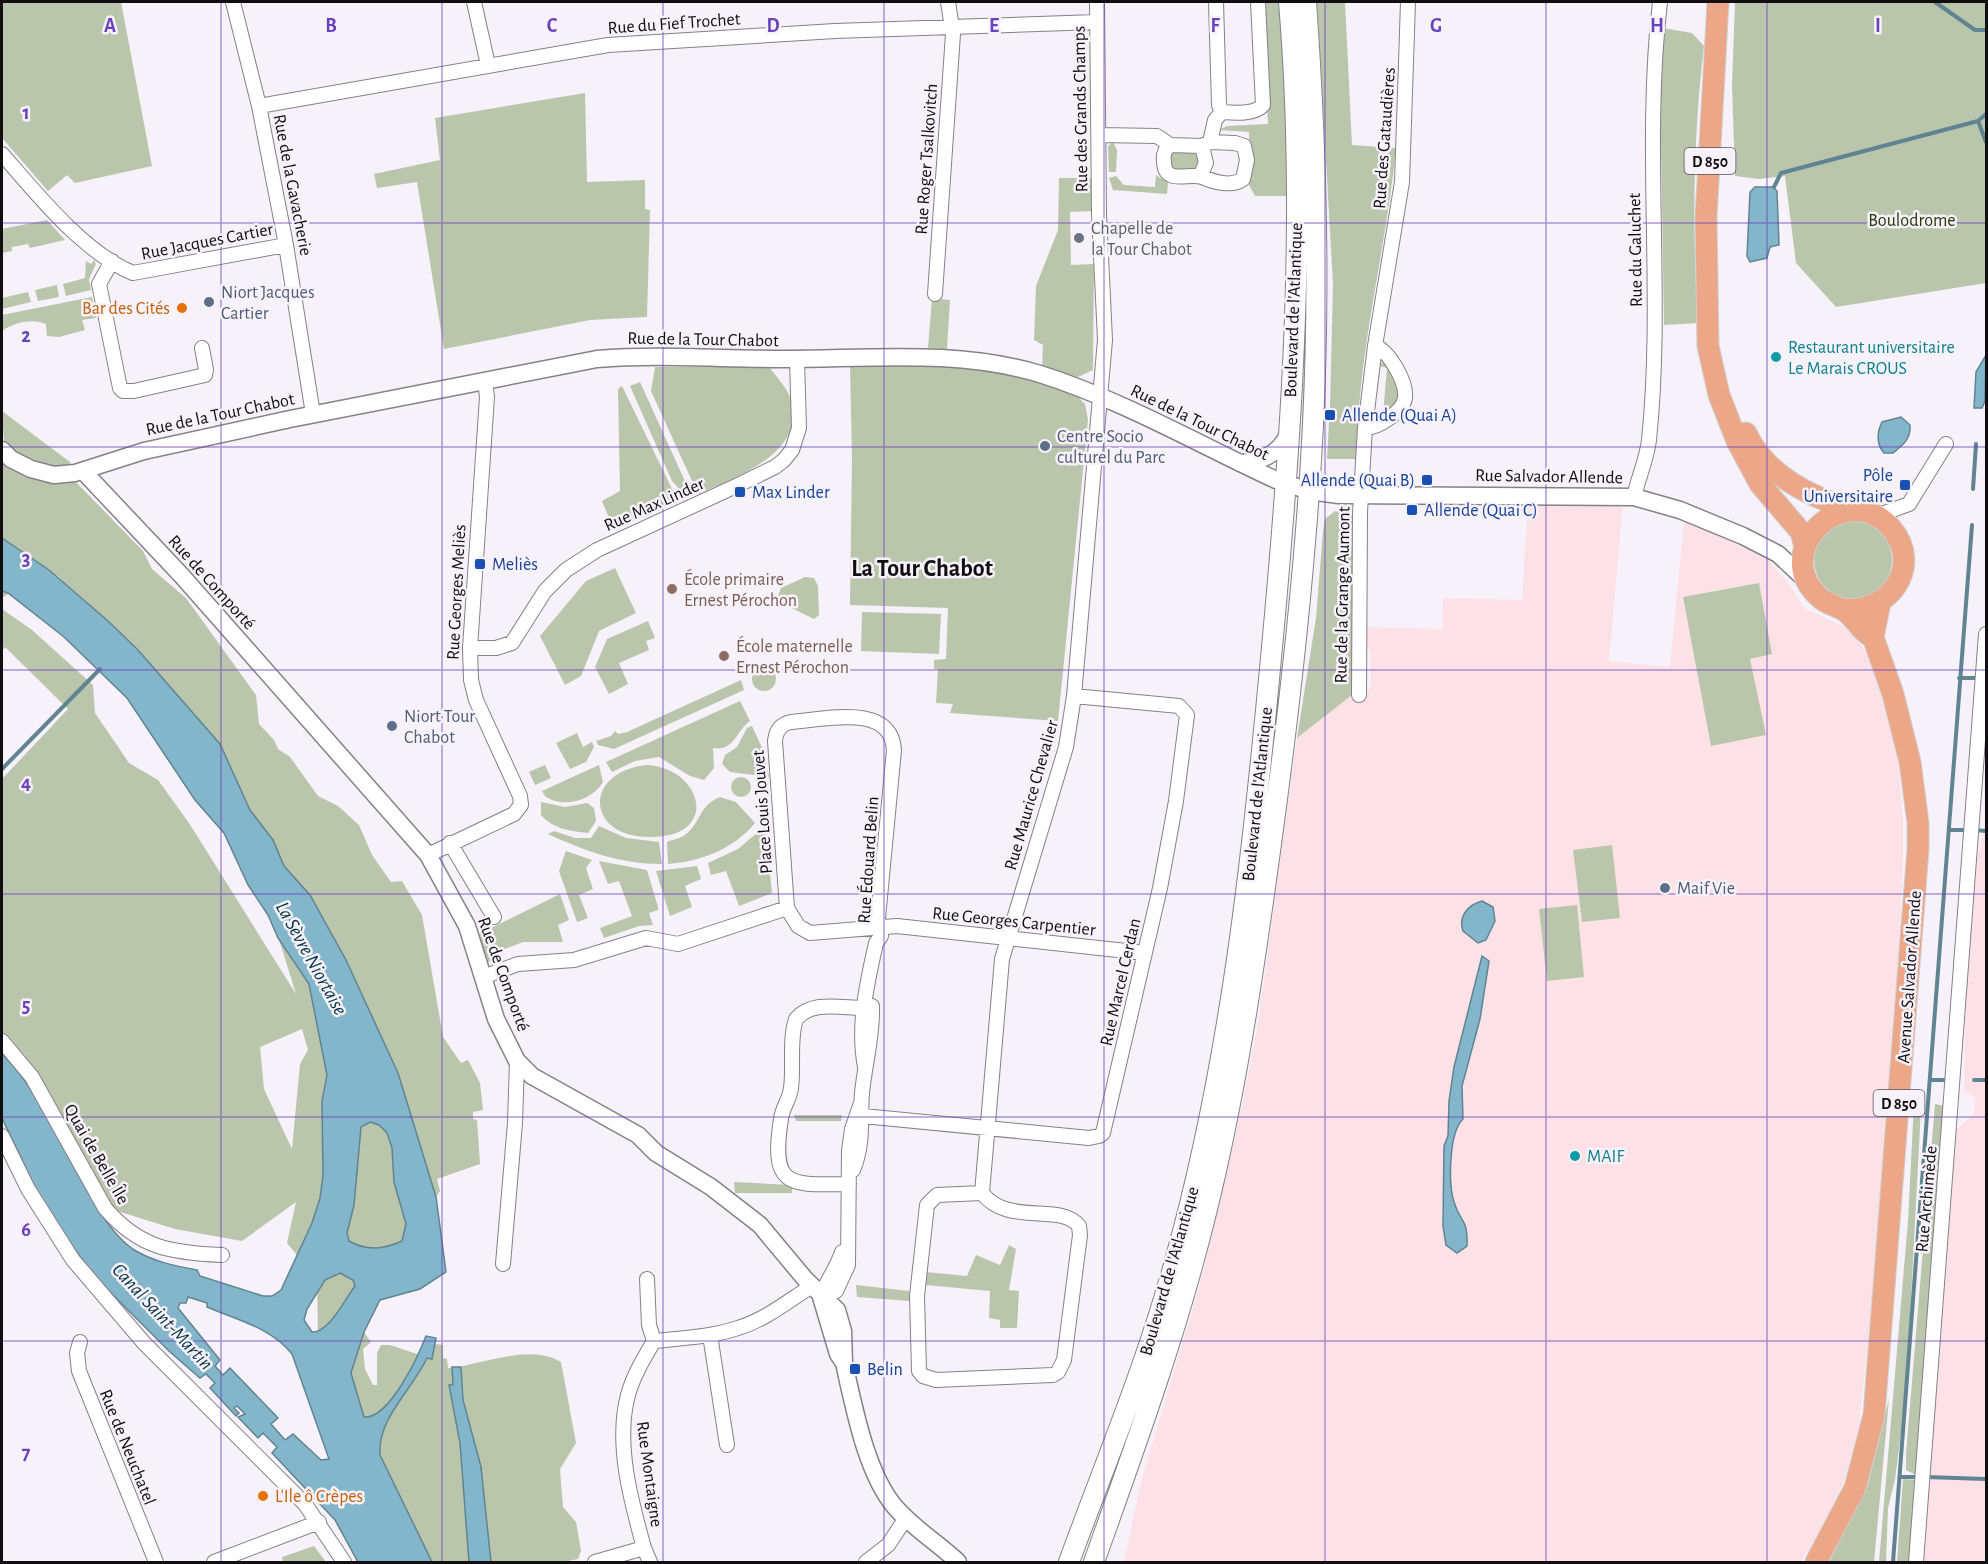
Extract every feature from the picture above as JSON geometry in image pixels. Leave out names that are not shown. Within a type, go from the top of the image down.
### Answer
[{"type":"main road","name":"Boulevard de l'Atlantique","points":[[1069,1563],[1150,1342],[1174,1264],[1214,1093],[1251,861],[1264,743],[1289,433],[1297,182],[1289,2]]},
{"type":"main road","name":"Boulevard de l'Atlantique","points":[[1094,1563],[1172,1336],[1206,1216],[1232,1095],[1253,972],[1286,739],[1309,491],[1315,356],[1316,258],[1312,92],[1306,2]]},
{"type":"main road","name":"D 850","points":[[1718,2],[1706,217],[1708,320],[1712,367],[1737,441],[1760,484],[1801,532],[1804,551]]},
{"type":"main road","name":"D 850","points":[[1708,320],[1728,393],[1756,449],[1790,483],[1854,511]]},
{"type":"main road","points":[[1842,609],[1862,610],[1880,603],[1898,582],[1903,554],[1891,528],[1876,516],[1854,511],[1835,514],[1820,524],[1804,551],[1804,569],[1809,583],[1819,598],[1842,609],[1864,632],[1873,637],[1880,603]]},
{"type":"main road","name":"Avenue Salvador Allende","points":[[1816,1563],[1855,1488],[1874,1414],[1918,849],[1917,812],[1910,762],[1893,694],[1873,637]]},
{"type":"street","name":"Rue de la Gavacherie","points":[[233,2],[259,106],[286,245],[313,414]]},
{"type":"street","points":[[474,2],[488,65]]},
{"type":"street","name":"Rue Roger Tsalkovitch","points":[[935,294],[952,27],[948,2]]},
{"type":"street","name":"Rue des Grands Champs","points":[[1097,2],[1099,214],[1104,340],[1099,396]]},
{"type":"street","points":[[1216,2],[1219,105],[1222,112]]},
{"type":"street","points":[[1200,176],[1206,163],[1206,144],[1215,120],[1222,112],[1254,111],[1263,105],[1258,2]]},
{"type":"street","name":"Rue des Gataudières","points":[[1362,496],[1365,428],[1375,346],[1402,182],[1408,2]]},
{"type":"street","name":"Rue du Galuchet","points":[[1634,497],[1649,443],[1655,360],[1652,97],[1660,2]]},
{"type":"street","name":"Rue du Fief Trochet","points":[[259,106],[608,45],[952,27],[1097,22]]},
{"type":"street","points":[[1100,135],[1156,136],[1170,145],[1235,142],[1244,146],[1247,153],[1246,175],[1237,182],[1212,182],[1200,176],[1169,175],[1164,165],[1164,157],[1170,145]]},
{"type":"street","name":"Rue Jacques Cartier","points":[[2,154],[58,217],[112,261],[127,270],[139,273],[286,245]]},
{"type":"street","points":[[112,261],[99,284],[120,388],[123,391],[134,391],[205,375],[202,348]]},
{"type":"street","points":[[1365,428],[1379,425],[1402,405],[1405,397],[1405,388],[1390,360],[1380,348],[1375,346]]},
{"type":"street","name":"Rue de la Tour Chabot","points":[[2,450],[21,465],[44,473],[64,475],[144,451],[313,414],[556,366],[629,356],[797,359],[933,356],[968,360],[1039,374],[1099,396],[1286,484],[1309,491]]},
{"type":"street","name":"Rue Max Linder","points":[[470,648],[495,648],[512,643],[545,591],[567,570],[597,550],[775,467],[792,450],[799,428],[797,359]]},
{"type":"street","name":"Rue Georges Meliès","points":[[450,843],[514,814],[521,805],[520,796],[476,700],[471,680],[470,648],[488,397],[485,381]]},
{"type":"street","name":"Rue Maurice Chevalier","points":[[982,1193],[1002,959],[1065,747],[1074,696],[1099,396]]},
{"type":"street","points":[[1240,463],[1266,458],[1278,449],[1289,433]]},
{"type":"street","points":[[1876,516],[1909,504],[1946,444]]},
{"type":"street","name":"Rue de Comporté","points":[[83,471],[182,576],[428,855],[467,926],[496,1019],[517,1060],[532,1076],[638,1135],[656,1153],[711,1187],[760,1225],[817,1291],[838,1354],[844,1363],[876,1476],[892,1504],[958,1563]]},
{"type":"street","name":"Rue Salvador Allende","points":[[1309,491],[1362,496],[1455,494],[1634,497],[1713,522],[1778,554],[1809,583]]},
{"type":"street","name":"Rue de la Grange Aumont","points":[[1359,695],[1362,496]]},
{"type":"street","name":"Rue Salvador Allende","points":[[1778,554],[1804,551]]},
{"type":"street","name":"Rue Archimède","points":[[1916,1563],[1986,634]]},
{"type":"street","name":"Rue Marcel Cerdan","points":[[862,1109],[987,1128],[1089,1138],[1099,1136],[1104,1129],[1145,953],[1174,812],[1187,715],[1179,706],[1074,696]]},
{"type":"street","name":"Place Louis Jouvet","points":[[787,908],[775,741],[779,728],[791,722],[871,719],[883,724],[892,735]]},
{"type":"street","name":"Rue Édouard Belin","points":[[865,1067],[861,1041],[864,1008],[874,952],[881,936],[878,918],[894,750],[892,735]]},
{"type":"street","points":[[428,855],[450,843],[494,918]]},
{"type":"street","points":[[483,977],[518,964],[574,960],[646,938],[678,944],[787,908],[798,926],[810,933],[880,928]]},
{"type":"street","name":"Rue Georges Carpentier","points":[[880,928],[897,926],[1145,953]]},
{"type":"street","name":"Rue Édouard Belin","points":[[817,1291],[836,1291],[848,1265],[846,1237],[850,1181],[859,1152],[865,1067],[872,1030],[869,985]]},
{"type":"street","points":[[850,1181],[798,1184],[786,1179],[780,1166],[781,1119],[791,1089],[796,1019],[806,1010],[816,1007],[864,1008]]},
{"type":"street","name":"Quai de Belle Île","points":[[2,1041],[32,1077],[105,1208],[117,1221],[145,1243],[175,1251],[222,1255]]},
{"type":"street","points":[[503,1264],[515,1123],[517,1060]]},
{"type":"street","points":[[2,1136],[28,1189],[73,1260],[144,1343],[274,1472],[319,1522],[344,1563]]},
{"type":"street","points":[[982,1193],[999,1209],[1069,1217],[1079,1226],[1080,1235],[1064,1360],[1062,1366],[1053,1375],[936,1380],[922,1376],[919,1371],[917,1296],[927,1205],[937,1196],[982,1193]]},
{"type":"street","points":[[647,1279],[649,1325],[654,1341],[710,1335],[754,1322],[817,1291]]},
{"type":"street","points":[[710,1335],[726,1444]]},
{"type":"street","name":"Rue Montaigne","points":[[650,1563],[635,1516],[622,1430],[628,1393],[654,1341]]},
{"type":"street","name":"Rue de Neuchatel","points":[[80,1342],[77,1353],[79,1371],[156,1563]]},
{"type":"street","points":[[866,1563],[888,1545],[906,1518]]},
{"type":"street","points":[[214,1563],[319,1522]]},
{"type":"street","points":[[595,1563],[644,1548]]},
{"type":"shaded area","name":"MAIF","points":[[1528,500],[1623,503],[1609,661],[1670,667],[1684,520],[1766,558],[1789,584],[1805,609],[1843,626],[1859,642],[1873,663],[1896,740],[1903,817],[1903,861],[1899,954],[1871,1309],[1859,1426],[1844,1483],[1822,1529],[1801,1562],[1124,1562],[1141,1482],[1202,1277],[1242,1106],[1258,1023],[1297,738],[1352,695],[1366,695],[1371,685],[1370,649],[1365,648],[1367,627],[1442,629],[1443,598],[1522,600]]},
{"type":"shaded area","points":[[1985,824],[1986,1562],[1901,1562],[1927,1500],[1954,1131],[1974,1114],[1975,1098],[1964,1091],[1966,983],[1977,859]]},
{"type":"green space","points":[[2,2],[121,2],[152,166],[75,183],[67,175],[48,191],[2,138]]},
{"type":"green space","points":[[1261,2],[1280,2],[1286,81],[1288,196],[1255,196],[1248,183],[1249,132],[1219,130],[1227,126],[1268,124]]},
{"type":"green space","points":[[1317,2],[1345,2],[1352,145],[1396,148],[1362,380],[1357,459],[1327,459],[1329,422],[1333,421],[1330,408],[1333,284]]},
{"type":"green space","name":"Boulodrome","points":[[1735,2],[1986,2],[1986,283],[1836,307],[1796,263],[1785,176],[1759,179],[1735,176],[1732,85]]},
{"type":"green space","points":[[1663,28],[1692,33],[1704,46],[1695,184],[1698,323],[1664,325],[1660,84]]},
{"type":"green space","points":[[585,93],[587,182],[645,180],[645,209],[650,210],[647,317],[590,320],[444,349],[417,182],[377,188],[374,174],[440,160],[435,118]]},
{"type":"green space","points":[[1113,142],[1117,150],[1116,172],[1109,172],[1108,146]]},
{"type":"green space","points":[[1173,149],[1194,149],[1203,157],[1197,171],[1172,170],[1167,159]]},
{"type":"green space","points":[[1156,175],[1168,183],[1167,194],[1113,190],[1109,178],[1116,176],[1124,185],[1155,187]]},
{"type":"green space","points":[[1059,178],[1093,178],[1092,211],[1070,212],[1071,265],[1094,264],[1093,370],[1078,377],[1042,368],[1043,345],[1034,340],[1036,286],[1058,230]]},
{"type":"green space","points":[[47,220],[65,240],[30,248],[28,244],[12,247],[12,251],[2,253],[2,229]]},
{"type":"green space","points":[[1309,237],[1304,447],[1301,447],[1306,321],[1304,238]]},
{"type":"green space","points":[[94,260],[96,264],[89,279],[91,290],[66,296],[63,284],[85,278],[86,261],[91,264]]},
{"type":"green space","points":[[57,285],[59,297],[38,301],[35,290]]},
{"type":"green space","points":[[28,292],[31,302],[2,309],[2,298]]},
{"type":"green space","points":[[92,297],[96,318],[82,320],[85,330],[59,337],[47,336],[46,324],[29,321],[2,331],[2,315]]},
{"type":"green space","points":[[932,298],[950,300],[947,349],[928,348]]},
{"type":"green space","points":[[1383,362],[1400,385],[1400,400],[1380,420],[1374,420],[1373,415],[1383,415],[1387,368],[1379,366]]},
{"type":"green space","points":[[928,364],[985,369],[1071,390],[1085,404],[1088,420],[1058,721],[950,713],[953,704],[936,703],[938,669],[934,669],[934,660],[946,659],[948,608],[850,605],[852,459],[850,365]]},
{"type":"green space","points":[[655,367],[769,367],[790,397],[793,416],[789,433],[779,448],[749,471],[698,494],[651,391]]},
{"type":"green space","points":[[640,382],[689,490],[684,494],[672,481],[630,386]]},
{"type":"green space","points":[[622,386],[676,497],[672,504],[614,530],[602,501],[620,491],[618,389]]},
{"type":"green space","points":[[2,411],[70,462],[70,468],[51,467],[34,462],[4,443]]},
{"type":"green space","points":[[2,459],[74,480],[143,551],[152,569],[186,598],[256,695],[259,724],[274,740],[278,749],[290,757],[318,796],[338,806],[359,825],[372,855],[391,882],[402,881],[422,915],[443,1037],[461,1063],[468,1060],[480,1083],[483,1110],[473,1112],[473,1119],[477,1120],[480,1164],[437,1179],[440,1191],[436,1197],[446,1272],[419,1287],[380,1300],[364,1332],[371,1342],[363,1349],[365,1369],[373,1385],[377,1385],[377,1353],[381,1345],[390,1345],[432,1359],[435,1344],[443,1345],[443,1358],[447,1359],[448,1368],[535,1354],[561,1362],[576,1443],[560,1469],[563,1507],[576,1522],[581,1551],[578,1559],[563,1562],[413,1562],[318,1341],[317,1270],[297,1255],[287,1243],[296,1202],[242,1241],[175,1229],[114,1210],[17,1047],[2,1036],[2,779],[68,709],[5,647],[2,651],[2,609],[32,630],[93,685],[95,713],[129,763],[158,780],[189,823],[296,994],[254,859],[78,600],[58,576],[22,585],[2,598]],"holes":[[[302,1029],[308,1050],[300,1064],[292,1149],[264,1089],[260,1047]]]},
{"type":"green space","points":[[1335,511],[1352,515],[1352,695],[1297,738],[1316,618],[1325,519]]},
{"type":"green space","points":[[1853,521],[1868,524],[1885,538],[1892,560],[1889,575],[1875,592],[1853,599],[1838,596],[1821,582],[1814,560],[1817,545],[1831,528]]},
{"type":"green space","points":[[615,568],[636,613],[599,631],[581,676],[565,685],[540,636],[586,581]]},
{"type":"green space","points":[[805,577],[814,578],[818,586],[819,615],[814,619],[783,604],[778,596],[781,588]]},
{"type":"green space","points":[[1759,583],[1772,654],[1750,659],[1766,735],[1711,746],[1683,597]]},
{"type":"green space","points":[[862,612],[941,614],[939,654],[861,651]]},
{"type":"green space","points":[[648,621],[655,638],[646,641],[649,650],[619,663],[628,684],[609,694],[595,667],[607,639]]},
{"type":"green space","points":[[764,667],[773,670],[776,679],[773,688],[764,691],[755,688],[752,679],[755,670]]},
{"type":"green space","points":[[741,680],[744,690],[614,749],[598,745],[596,741],[611,736],[615,731],[618,734],[627,732]]},
{"type":"green space","points":[[740,701],[750,721],[731,744],[726,747],[713,748],[714,768],[704,780],[690,776],[659,757],[635,761],[612,772],[606,762]]},
{"type":"green space","points":[[752,726],[764,752],[769,777],[730,772],[722,764],[725,755],[737,747],[747,728]]},
{"type":"green space","points":[[577,733],[583,747],[592,742],[594,747],[586,762],[570,769],[556,743]]},
{"type":"green space","points":[[545,765],[551,778],[535,785],[529,772]]},
{"type":"green space","points":[[599,765],[603,782],[598,789],[584,798],[560,802],[545,796],[542,791]]},
{"type":"green space","points":[[647,765],[665,769],[679,776],[689,787],[695,799],[696,811],[691,822],[681,831],[664,836],[638,836],[619,831],[606,820],[600,807],[601,793],[610,781],[625,771]]},
{"type":"green space","points":[[741,777],[748,780],[751,787],[748,794],[741,797],[734,794],[731,787],[734,780]]},
{"type":"green space","points":[[720,797],[736,802],[755,823],[736,840],[716,852],[693,860],[668,864],[667,842],[685,835],[703,810]]},
{"type":"green space","points":[[541,802],[565,807],[587,803],[594,808],[596,821],[588,833],[562,828],[541,815]]},
{"type":"green space","points":[[599,826],[626,838],[659,842],[662,864],[617,859],[548,834],[554,831],[575,838],[591,838]]},
{"type":"green space","points":[[765,826],[772,893],[739,906],[726,871],[711,875],[708,863],[738,849]]},
{"type":"green space","points":[[1612,845],[1620,918],[1582,922],[1573,850]]},
{"type":"green space","points":[[566,851],[592,860],[586,868],[593,889],[579,895],[588,918],[577,922],[559,871]]},
{"type":"green space","points":[[599,861],[647,870],[658,907],[658,910],[649,913],[653,925],[639,926],[604,938],[600,928],[632,916],[619,881],[608,884]]},
{"type":"green space","points":[[697,866],[701,879],[685,886],[692,907],[670,916],[656,871]]},
{"type":"green space","points":[[560,894],[569,920],[558,925],[563,942],[523,942],[497,952],[499,958],[485,963],[477,935]]},
{"type":"green space","points":[[1577,905],[1584,977],[1547,981],[1539,909]]},
{"type":"green space","points":[[1914,1102],[1921,1103],[1906,1395],[1895,1479],[1888,1508],[1886,1562],[1879,1562],[1908,1221]]},
{"type":"green space","points":[[1935,1104],[1945,1106],[1917,1474],[1914,1474],[1906,1470],[1906,1454]]},
{"type":"green space","points":[[794,1115],[842,1115],[841,1121],[796,1121]]},
{"type":"green space","points":[[734,1182],[792,1185],[792,1193],[735,1193]]},
{"type":"green space","points":[[1009,1245],[1016,1249],[1009,1290],[1019,1291],[1017,1328],[1000,1328],[1000,1320],[989,1318],[990,1291],[926,1285],[926,1272],[967,1276],[976,1255],[1000,1265]]},
{"type":"green space","points":[[856,1285],[909,1291],[910,1301],[857,1297]]},
{"type":"green space","points":[[1889,1399],[1874,1562],[1829,1562],[1868,1484]]},
{"type":"green space","points":[[1903,1479],[1917,1480],[1911,1562],[1897,1562]]},
{"type":"green space","points":[[314,1546],[326,1562],[283,1562],[282,1557]]},
{"type":"water","points":[[1755,187],[1773,187],[1777,191],[1779,245],[1770,247],[1767,258],[1750,262],[1747,256],[1750,192]]},
{"type":"water","points":[[1986,355],[1985,401],[1982,408],[1974,408],[1976,372]]},
{"type":"water","points":[[1901,417],[1910,425],[1908,438],[1893,453],[1884,453],[1878,438],[1882,422]]},
{"type":"water","points":[[2,538],[49,570],[108,621],[138,650],[220,744],[250,810],[273,840],[284,866],[310,895],[346,960],[398,1073],[436,1197],[446,1272],[420,1289],[380,1300],[364,1332],[351,1373],[364,1417],[374,1415],[384,1408],[402,1384],[426,1336],[436,1338],[432,1359],[427,1358],[384,1429],[380,1455],[432,1562],[358,1562],[335,1520],[272,1453],[277,1447],[263,1433],[258,1438],[238,1417],[245,1414],[237,1406],[234,1408],[239,1413],[236,1416],[210,1388],[215,1383],[206,1374],[200,1378],[169,1351],[92,1274],[42,1202],[2,1118],[2,1054],[38,1100],[86,1190],[110,1227],[123,1241],[150,1258],[197,1270],[200,1276],[263,1296],[272,1296],[281,1290],[312,1223],[320,1198],[323,1175],[322,1101],[327,1075],[309,984],[278,938],[268,915],[248,885],[224,833],[195,800],[127,698],[64,637],[8,593],[2,591]],"holes":[[[370,1122],[379,1125],[387,1133],[392,1148],[394,1182],[406,1224],[402,1241],[376,1248],[349,1241],[347,1233],[354,1205],[361,1127]],[[340,1273],[353,1280],[355,1286],[330,1321],[318,1331],[312,1332],[304,1320],[307,1309],[325,1280]],[[188,1297],[207,1303],[207,1307],[264,1331],[284,1345],[292,1354],[329,1459],[321,1460],[293,1434],[285,1440],[271,1424],[278,1418],[230,1368],[223,1375],[215,1366],[220,1360],[178,1308],[180,1303],[186,1303]]]},
{"type":"water","points":[[1482,901],[1493,907],[1495,921],[1486,940],[1478,943],[1463,931],[1462,921],[1465,912],[1472,905]]},
{"type":"water","points":[[1482,956],[1489,961],[1480,1019],[1462,1086],[1463,1119],[1458,1126],[1452,1146],[1452,1194],[1456,1209],[1465,1225],[1467,1237],[1467,1246],[1457,1253],[1446,1245],[1443,1226],[1444,1146],[1448,1136],[1449,1101],[1454,1067]]},
{"type":"water","points":[[452,1367],[461,1367],[463,1400],[481,1467],[491,1562],[469,1562],[460,1443],[449,1385],[453,1385]]},
{"type":"waterway","points":[[1935,2],[1975,30],[1986,30]]},
{"type":"waterway","points":[[1986,114],[1978,121],[1986,142]]},
{"type":"waterway","points":[[1774,187],[1781,173],[1978,121]]},
{"type":"waterway","points":[[1973,489],[1976,444]]},
{"type":"waterway","points":[[1893,1562],[1972,525]]},
{"type":"waterway","points":[[2,769],[100,669]]},
{"type":"waterway","points":[[1959,678],[1979,678]]},
{"type":"waterway","points":[[1949,830],[1967,830]]},
{"type":"waterway","points":[[1974,830],[1986,831]]},
{"type":"waterway","points":[[1931,1080],[1944,1080]]},
{"type":"waterway","points":[[1974,1080],[1986,1080]]},
{"type":"waterway","points":[[1901,1477],[1918,1477]]},
{"type":"waterway","points":[[1926,1477],[1986,1479]]},
{"type":"place","name":"Chapelle de la Tour Chabot","points":[[1079,238]]},
{"type":"place","name":"Niort Jacques Cartier","points":[[209,302]]},
{"type":"place","name":"Bar des Cités","points":[[182,308]]},
{"type":"place","name":"Restaurant universitaire Le Marais CROUS","points":[[1776,357]]},
{"type":"place","name":"Allende (Quai A)","points":[[1330,415]]},
{"type":"place","name":"Centre Socio culturel du Parc","points":[[1045,446]]},
{"type":"place","name":"Allende (Quai B)","points":[[1427,480]]},
{"type":"place","name":"Pôle Universitaire","points":[[1905,485]]},
{"type":"place","name":"Max Linder","points":[[740,492]]},
{"type":"place","name":"Allende (Quai C)","points":[[1412,510]]},
{"type":"place","name":"Meliès","points":[[480,564]]},
{"type":"place","name":"École primaire Ernest Pérochon","points":[[672,589]]},
{"type":"place","name":"École maternelle Ernest Pérochon","points":[[724,656]]},
{"type":"place","name":"Niort Tour Chabot","points":[[392,726]]},
{"type":"place","name":"Maif Vie","points":[[1665,888]]},
{"type":"place","name":"MAIF","points":[[1575,1156]]},
{"type":"place","name":"Belin","points":[[855,1369]]},
{"type":"place","name":"L'Ile ô Crèpes","points":[[263,1496]]},
{"type":"district","name":"La Tour Chabot","points":[[922,568]]},
{"type":"water label","name":"La Sèvre Niortaise","points":[[312,958]]},
{"type":"water label","name":"Canal Saint-Martin","points":[[163,1316]]}]
